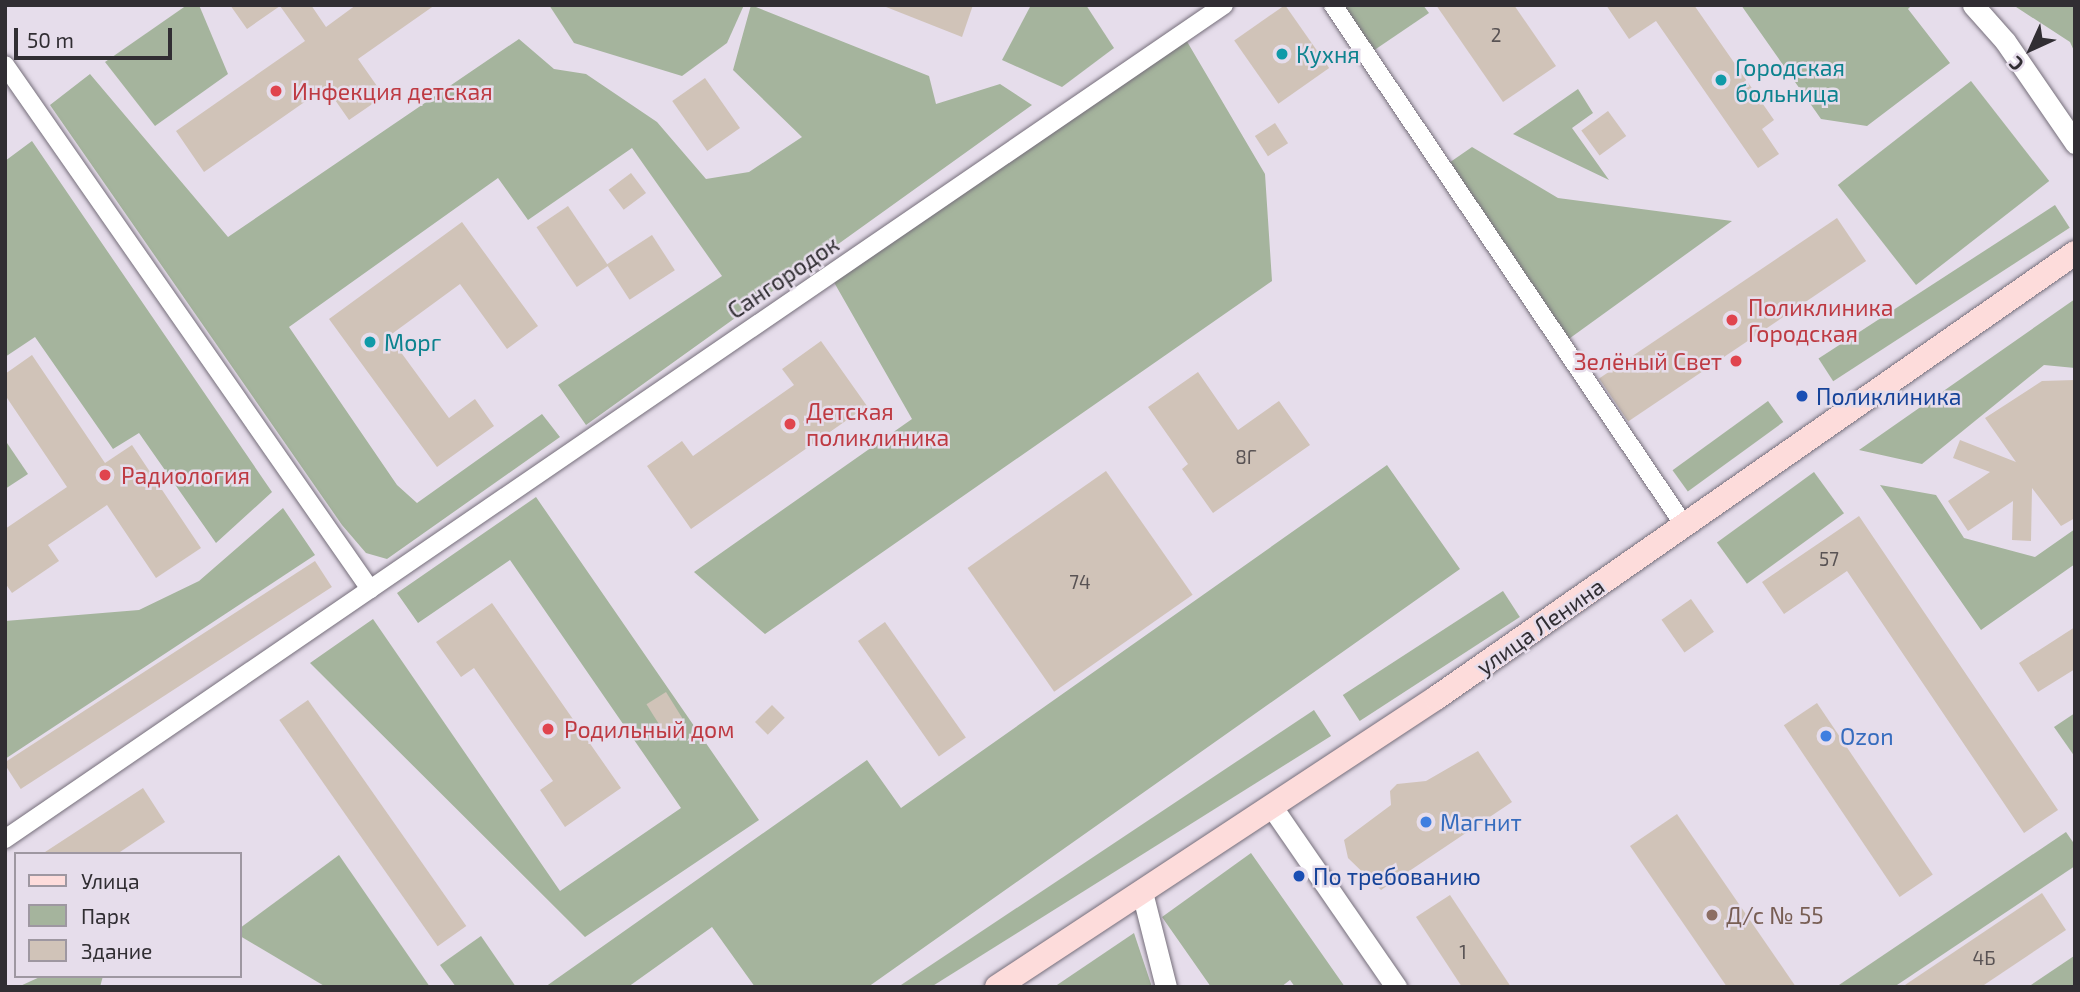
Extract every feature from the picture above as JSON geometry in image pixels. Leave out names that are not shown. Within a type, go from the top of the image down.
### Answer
[{"type":"main road","name":"улица Ленина","points":[[996,987],[1272,807],[1685,525],[2075,253]]},
{"type":"street","name":"Сангородок","points":[[5,839],[1224,5]]},
{"type":"street","points":[[1333,5],[1685,525]]},
{"type":"street","points":[[1973,5],[2005,41],[2075,143]]},
{"type":"street","points":[[5,65],[370,589]]},
{"type":"street","points":[[1272,807],[1396,987]]},
{"type":"street","points":[[1142,892],[1166,987]]},
{"type":"green space","points":[[187,5],[199,5],[228,74],[155,126],[105,62]]},
{"type":"green space","points":[[549,5],[744,5],[727,43],[682,76],[574,43]]},
{"type":"green space","points":[[751,5],[929,76],[936,104],[1000,84],[1032,105],[586,425],[558,385],[722,276],[632,148],[528,220],[498,178],[289,327],[397,485],[417,503],[542,414],[560,437],[387,559],[366,553],[342,525],[50,105],[90,74],[228,237],[519,39],[554,69],[586,74],[657,122],[706,179],[749,172],[802,137],[733,70]]},
{"type":"green space","points":[[1031,5],[1086,5],[1114,48],[1062,87],[1002,60]]},
{"type":"green space","points":[[1338,5],[1423,5],[1429,13],[1370,53]]},
{"type":"green space","points":[[1741,5],[1912,5],[1908,9],[1950,63],[1867,126],[1821,119]]},
{"type":"green space","points":[[2013,5],[2075,5],[2075,53],[2070,42]]},
{"type":"green space","points":[[1182,33],[1265,174],[1272,281],[765,634],[694,572],[912,419],[831,277]]},
{"type":"green space","points":[[1971,81],[2049,181],[1916,285],[1838,185]]},
{"type":"green space","points":[[1578,89],[1593,113],[1572,128],[1609,180],[1513,134]]},
{"type":"green space","points":[[32,141],[272,492],[216,543],[139,433],[113,449],[35,337],[5,357],[5,161]]},
{"type":"green space","points":[[1472,147],[1558,198],[1732,221],[1566,341],[1446,165]]},
{"type":"green space","points":[[2055,205],[2070,228],[1833,381],[1818,359]]},
{"type":"green space","points":[[2075,299],[2075,368],[2044,365],[1922,464],[1859,450]]},
{"type":"green space","points":[[1768,401],[1783,422],[1688,491],[1673,470]]},
{"type":"green space","points":[[5,440],[28,474],[5,489]]},
{"type":"green space","points":[[1387,465],[1460,569],[868,987],[755,987],[712,927],[628,987],[545,987],[867,760],[901,808]]},
{"type":"green space","points":[[1814,472],[1844,513],[1747,584],[1717,543]]},
{"type":"green space","points":[[1880,485],[1936,495],[1964,538],[2035,557],[2075,529],[2075,564],[1981,630]]},
{"type":"green space","points":[[536,497],[759,820],[585,937],[310,663],[373,619],[560,891],[681,808],[510,560],[418,623],[397,593]]},
{"type":"green space","points":[[283,508],[315,555],[5,759],[5,621],[139,610],[199,581]]},
{"type":"green space","points":[[1503,591],[1520,617],[1360,721],[1343,695]]},
{"type":"green space","points":[[1314,710],[1331,736],[931,987],[898,987]]},
{"type":"green space","points":[[2075,713],[2075,757],[2054,727]]},
{"type":"green space","points":[[2066,832],[2075,845],[2075,866],[1894,987],[1836,987]]},
{"type":"green space","points":[[1251,853],[1345,987],[1295,987],[1290,980],[1281,987],[1211,987],[1162,917]]},
{"type":"green space","points":[[339,855],[430,987],[326,987],[242,937],[242,927]]},
{"type":"green space","points":[[1134,933],[1152,987],[1054,987]]},
{"type":"green space","points":[[481,936],[516,987],[456,987],[440,965]]},
{"type":"green space","points":[[2074,956],[2075,987],[2028,987]]},
{"type":"green space","points":[[38,978],[102,978],[100,987],[18,987]]},
{"type":"building","name":"Инфекция детская","points":[[230,5],[311,5],[326,27],[356,5],[435,5],[358,59],[384,96],[349,120],[326,87],[204,172],[176,131],[305,41],[280,6],[247,29]]},
{"type":"building","points":[[881,5],[973,5],[962,37]]},
{"type":"building","name":"Кухня","points":[[1285,5],[1329,68],[1278,104],[1234,41]]},
{"type":"building","points":[[1436,5],[1514,5],[1556,66],[1503,102]]},
{"type":"building","name":"Городская больница","points":[[1606,5],[1694,5],[1774,120],[1762,129],[1779,154],[1758,168],[1656,21],[1629,39]]},
{"type":"building","points":[[705,78],[740,128],[707,151],[672,101]]},
{"type":"building","points":[[1608,111],[1626,136],[1600,155],[1581,130]]},
{"type":"building","points":[[1275,123],[1288,143],[1268,156],[1255,136]]},
{"type":"building","points":[[631,173],[646,193],[624,210],[609,190]]},
{"type":"building","points":[[568,206],[608,266],[577,287],[536,227]]},
{"type":"building","name":"Поликлиника Городская","points":[[1837,218],[1866,261],[1628,422],[1599,378]]},
{"type":"building","name":"Морг","points":[[462,222],[538,326],[507,349],[460,284],[389,336],[449,418],[475,399],[494,426],[437,467],[329,319]]},
{"type":"building","points":[[652,235],[675,270],[630,300],[607,264]]},
{"type":"building","name":"Детская поликлиника","points":[[821,341],[867,406],[691,529],[647,466],[682,441],[693,456],[794,385],[782,369]]},
{"type":"building","name":"Радиология","points":[[32,355],[105,463],[132,445],[201,548],[156,578],[107,505],[48,545],[59,561],[12,593],[5,583],[5,529],[67,487],[5,395],[5,374]]},
{"type":"building","points":[[1198,372],[1238,430],[1279,401],[1310,445],[1213,513],[1182,469],[1188,464],[1148,407]]},
{"type":"building","points":[[2075,380],[2075,518],[2061,526],[2032,488],[2031,541],[2012,540],[2013,501],[1968,531],[1948,501],[1990,472],[1953,458],[1960,440],[2016,462],[1985,418],[2042,381]]},
{"type":"building","points":[[1106,471],[1193,595],[1054,692],[968,568]]},
{"type":"building","points":[[1859,516],[2058,810],[2024,833],[1847,571],[1784,614],[1762,582]]},
{"type":"building","points":[[315,561],[332,587],[21,789],[5,762]]},
{"type":"building","points":[[1691,599],[1714,632],[1684,652],[1662,620]]},
{"type":"building","name":"Родильный дом","points":[[492,603],[621,788],[565,827],[540,790],[553,781],[474,668],[461,677],[436,642]]},
{"type":"building","points":[[885,622],[966,738],[939,756],[858,641]]},
{"type":"building","points":[[2075,627],[2075,669],[2038,692],[2019,663]]},
{"type":"building","points":[[666,692],[682,718],[663,730],[646,704]]},
{"type":"building","points":[[308,700],[466,926],[438,946],[279,720]]},
{"type":"building","points":[[1817,703],[1933,875],[1900,897],[1784,725]]},
{"type":"building","points":[[772,705],[785,718],[768,735],[755,722]]},
{"type":"building","name":"Магнит","points":[[1478,751],[1512,802],[1381,890],[1348,858],[1344,840],[1391,805],[1390,791],[1397,784],[1426,781]]},
{"type":"building","points":[[143,788],[165,822],[120,852],[45,852]]},
{"type":"building","name":"Д/с № 55","points":[[1677,814],[1796,987],[1727,987],[1630,846]]},
{"type":"building","points":[[2042,893],[2066,930],[1981,987],[1902,987]]},
{"type":"building","points":[[1450,895],[1511,987],[1462,987],[1416,917]]},
{"type":"place","name":"Кухня","points":[[1282,54]]},
{"type":"place","name":"Городская больница","points":[[1721,80]]},
{"type":"place","name":"Инфекция детская","points":[[276,91]]},
{"type":"place","name":"Поликлиника Городская","points":[[1732,320]]},
{"type":"place","name":"Морг","points":[[370,342]]},
{"type":"place","name":"Зелёный Свет","points":[[1736,361]]},
{"type":"place","name":"Поликлиника","points":[[1802,396]]},
{"type":"place","name":"Детская поликлиника","points":[[790,424]]},
{"type":"place","name":"Радиология","points":[[105,475]]},
{"type":"place","name":"Родильный дом","points":[[548,729]]},
{"type":"place","name":"Ozon","points":[[1826,736]]},
{"type":"place","name":"Магнит","points":[[1426,822]]},
{"type":"place","name":"По требованию","points":[[1299,876]]},
{"type":"place","name":"Д/с № 55","points":[[1712,915]]}]
